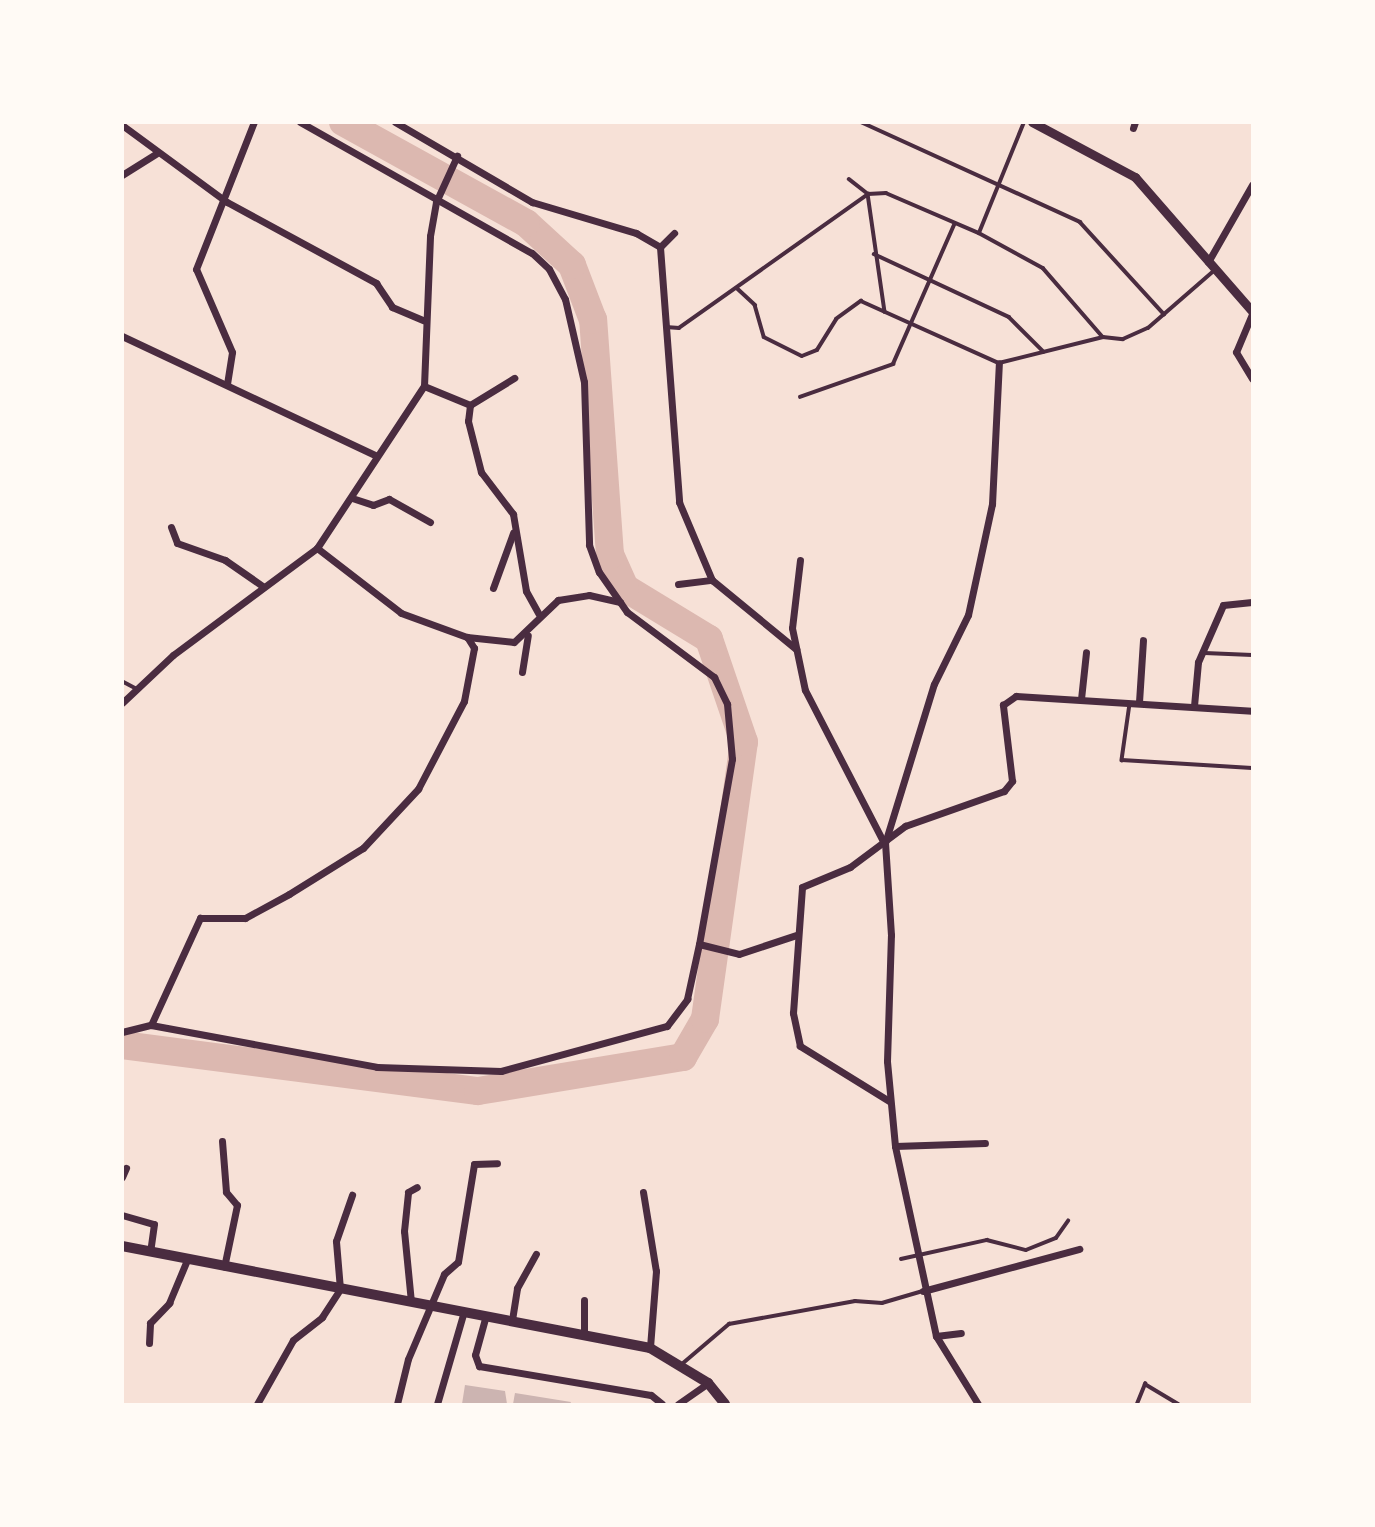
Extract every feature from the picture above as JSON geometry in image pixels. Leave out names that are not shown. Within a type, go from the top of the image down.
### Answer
[{"type":"main road","points":[[122,1246],[224,1268],[584,1333],[650,1348],[682,1364],[708,1384],[725,1405]]},
{"type":"street","points":[[227,384],[232,352],[196,269],[227,202],[254,122]]},
{"type":"street","points":[[122,1031],[151,1025],[377,1067],[500,1071],[667,1026],[687,999],[703,945],[732,759],[727,704],[714,677],[620,602],[589,545],[584,382],[565,299],[532,253],[300,122]]},
{"type":"street","points":[[395,122],[457,156],[531,202],[636,233],[660,247]]},
{"type":"street","points":[[1032,122],[1135,177],[1212,265],[1252,313],[1236,352],[1252,379]]},
{"type":"street","points":[[122,125],[156,154],[227,202],[376,283],[392,307],[424,320]]},
{"type":"street","points":[[122,174],[156,154]]},
{"type":"street","points":[[122,703],[135,688],[317,548],[352,498],[375,454],[424,386],[424,320],[437,201],[457,156]]},
{"type":"street","points":[[1212,265],[1252,185]]},
{"type":"street","points":[[674,233],[660,247],[679,502],[712,580],[796,649]]},
{"type":"street","points":[[122,336],[375,454]]},
{"type":"street","points":[[978,1405],[936,1336],[923,1291],[895,1146],[889,1101],[885,844],[934,684],[968,615],[992,504],[999,363]]},
{"type":"street","points":[[470,405],[514,378]]},
{"type":"street","points":[[424,386],[470,405]]},
{"type":"street","points":[[470,405],[468,421],[481,472],[513,514],[526,591],[539,614]]},
{"type":"street","points":[[352,498],[373,505],[389,499],[430,522]]},
{"type":"street","points":[[494,588],[513,545],[513,514]]},
{"type":"street","points":[[171,527],[177,543],[225,560],[264,587]]},
{"type":"street","points":[[317,548],[401,613],[467,637],[513,642],[528,635]]},
{"type":"street","points":[[800,560],[796,649],[805,690],[885,844]]},
{"type":"street","points":[[678,584],[712,580]]},
{"type":"street","points":[[522,672],[528,635],[539,614],[558,600],[589,595],[620,602]]},
{"type":"street","points":[[1194,706],[1198,662],[1205,653],[1228,601],[1252,602]]},
{"type":"street","points":[[151,1025],[200,918],[245,918],[289,894],[363,848],[418,789],[464,701],[474,648],[467,637]]},
{"type":"street","points":[[1134,701],[1143,640]]},
{"type":"street","points":[[1081,699],[1086,652]]},
{"type":"street","points":[[889,1101],[800,1046],[793,1013],[796,935],[802,887],[885,844],[905,826],[1004,790],[1012,781],[1003,705],[1016,696],[1252,710]]},
{"type":"street","points":[[703,945],[739,954],[796,935]]},
{"type":"street","points":[[222,1141],[226,1192],[237,1205],[224,1268]]},
{"type":"street","points":[[895,1146],[985,1143]]},
{"type":"street","points":[[397,1405],[408,1359],[434,1306],[444,1274],[458,1262],[474,1164],[497,1163]]},
{"type":"street","points":[[122,1177],[127,1168]]},
{"type":"street","points":[[411,1302],[404,1231],[408,1192],[417,1187]]},
{"type":"street","points":[[643,1192],[656,1271],[650,1348]]},
{"type":"street","points":[[257,1405],[293,1340],[322,1317],[340,1289],[336,1241],[352,1195]]},
{"type":"street","points":[[122,1215],[154,1224],[150,1252]]},
{"type":"street","points":[[923,1291],[1079,1250]]},
{"type":"street","points":[[512,1320],[517,1288],[536,1254]]},
{"type":"street","points":[[149,1343],[150,1323],[169,1303],[187,1260]]},
{"type":"street","points":[[584,1300],[584,1333]]},
{"type":"street","points":[[437,1405],[464,1311]]},
{"type":"street","points":[[486,1315],[475,1355],[479,1366],[651,1395],[662,1405]]},
{"type":"street","points":[[936,1336],[961,1333]]},
{"type":"street","points":[[678,1405],[708,1384]]},
{"type":"lane","points":[[862,122],[1080,222],[1165,315]]},
{"type":"lane","points":[[979,233],[1024,122]]},
{"type":"lane","points":[[849,179],[868,194],[874,254],[885,314]]},
{"type":"lane","points":[[664,327],[679,328],[868,194],[886,193],[954,225],[979,233],[1043,268],[1103,337]]},
{"type":"lane","points":[[800,397],[883,373],[894,364],[906,323],[954,225]]},
{"type":"lane","points":[[874,254],[1009,317],[1044,352]]},
{"type":"lane","points":[[737,288],[755,306],[764,337],[802,356],[825,342],[850,304],[861,301],[999,363],[1103,337],[1123,339],[1165,315],[1212,265]]},
{"type":"lane","points":[[1205,653],[1252,655]]},
{"type":"lane","points":[[122,681],[135,688]]},
{"type":"lane","points":[[1134,701],[1122,760],[1252,768]]},
{"type":"lane","points":[[901,1259],[987,1240],[1027,1250],[1056,1238],[1068,1221]]},
{"type":"lane","points":[[682,1364],[729,1324],[855,1301],[882,1303],[923,1291]]},
{"type":"lane","points":[[1138,1405],[1144,1384],[1178,1405]]},
{"type":"building","points":[[465,1385],[505,1391],[507,1404],[462,1404]]},
{"type":"building","points":[[515,1393],[571,1402],[513,1404]]},
{"type":"waterway","points":[[122,1045],[478,1091],[683,1057],[705,1019],[744,742],[709,639],[625,588],[610,555],[593,320],[572,265],[526,223],[343,122]]}]
